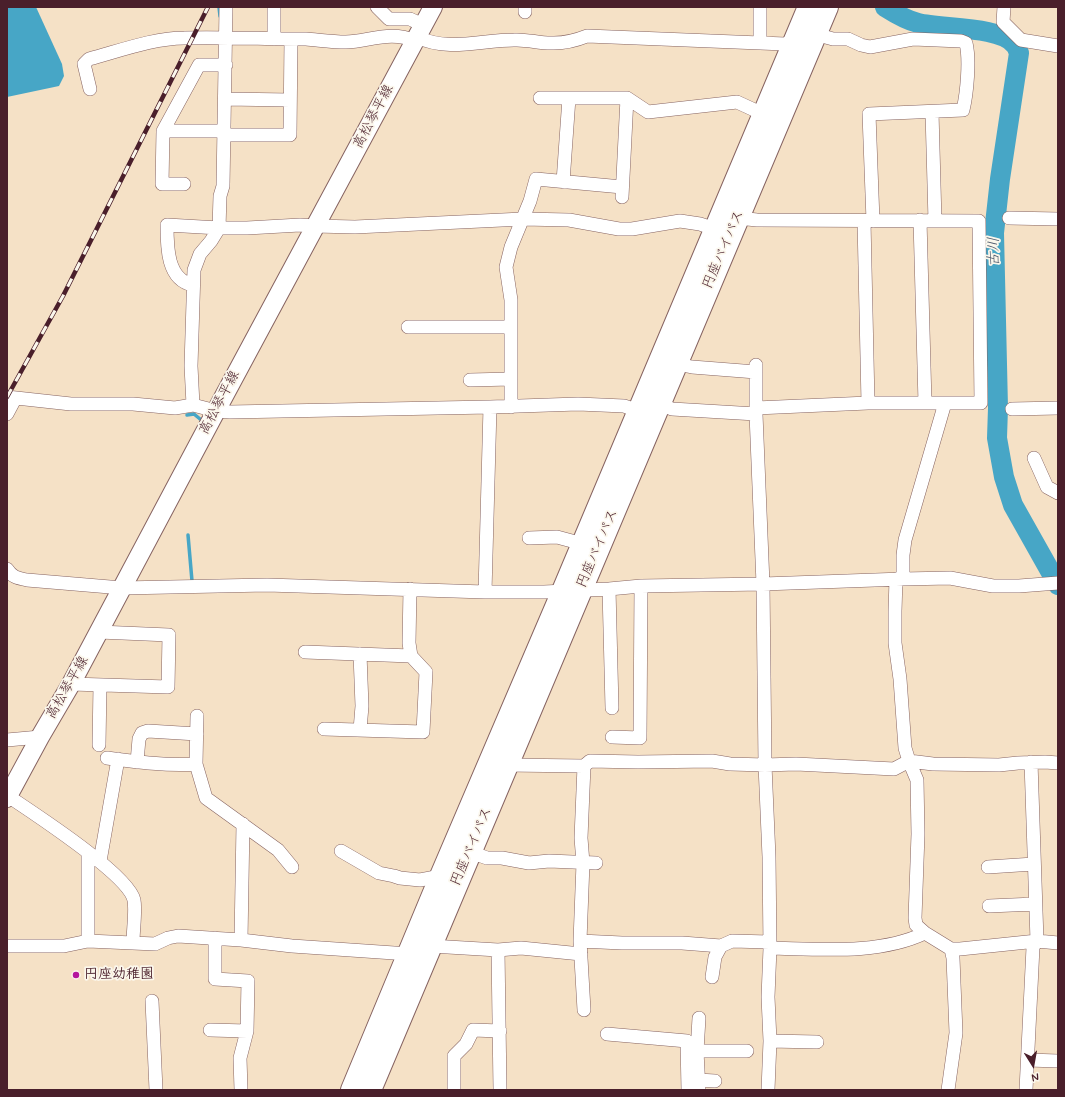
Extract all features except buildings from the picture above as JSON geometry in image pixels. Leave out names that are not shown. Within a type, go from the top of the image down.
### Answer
[{"type":"highway","name":"円座バイパス","points":[[352,1090],[441,876],[660,404],[677,364],[738,218],[807,39],[808,7]]},
{"type":"highway","name":"円座バイパス","points":[[370,1090],[506,765],[572,591],[582,544],[763,114],[827,7]]},
{"type":"highway","points":[[715,228],[738,218]]},
{"type":"highway","points":[[639,411],[660,404]]},
{"type":"main road","name":"高松琴平線","points":[[8,797],[99,632],[433,7]]},
{"type":"street","points":[[193,405],[191,366],[194,270],[200,254],[211,241],[219,228],[220,196],[223,186],[226,7]]},
{"type":"street","points":[[274,7],[274,39]]},
{"type":"street","points":[[377,7],[389,19],[410,19],[418,34],[429,42],[443,45],[515,40],[554,43],[577,40],[587,36],[785,44],[807,39],[848,39],[870,47],[924,38],[961,41],[966,43],[967,82],[963,110],[869,114],[868,404]]},
{"type":"street","points":[[760,7],[760,42]]},
{"type":"street","points":[[1004,7],[1003,22],[1021,40],[1058,46]]},
{"type":"street","points":[[90,89],[84,64],[89,59],[149,42],[184,38],[291,39],[347,42],[367,38],[418,34]]},
{"type":"street","points":[[163,131],[290,135],[291,39]]},
{"type":"street","points":[[184,184],[162,184],[163,131],[199,65],[226,65]]},
{"type":"street","points":[[540,98],[627,98],[648,112],[737,102],[763,114]]},
{"type":"street","points":[[563,182],[569,98]]},
{"type":"street","points":[[511,407],[511,300],[506,268],[511,247],[530,201],[536,179],[622,192],[627,98]]},
{"type":"street","points":[[225,99],[290,100]]},
{"type":"street","points":[[932,112],[935,221]]},
{"type":"street","points":[[660,404],[672,409],[756,411],[868,404],[980,403],[979,221],[757,220],[738,218]]},
{"type":"street","points":[[1009,218],[1058,219]]},
{"type":"street","points":[[194,285],[186,283],[175,274],[171,266],[167,239],[167,225],[219,228],[300,225],[355,227],[523,219],[569,220],[619,229],[632,229],[680,221],[715,228]]},
{"type":"street","points":[[920,220],[925,403]]},
{"type":"street","points":[[408,327],[511,327]]},
{"type":"street","points":[[677,364],[692,367],[756,369],[756,411],[763,584],[765,765],[769,849],[770,945],[768,997],[770,1041],[768,1090]]},
{"type":"street","points":[[470,380],[511,379]]},
{"type":"street","points":[[7,414],[11,398],[71,404],[132,404],[175,408],[193,405],[216,411],[261,412],[373,408],[511,407],[578,404],[624,406],[639,411]]},
{"type":"street","points":[[945,403],[905,540],[895,611],[895,643],[900,679],[905,748],[917,780],[918,834],[916,925],[925,933],[951,949],[1036,941],[1058,943]]},
{"type":"street","points":[[485,592],[490,407]]},
{"type":"street","points":[[1012,409],[1058,408]]},
{"type":"street","points":[[1034,458],[1047,487],[1058,493]]},
{"type":"street","points":[[529,538],[558,537],[582,544]]},
{"type":"street","points":[[7,569],[14,577],[27,580],[122,588],[268,585],[485,592],[572,591],[640,586],[950,578],[993,586],[1053,584]]},
{"type":"street","points":[[612,737],[640,738],[640,586]]},
{"type":"street","points":[[324,729],[423,732],[426,672],[411,656],[409,643],[410,589]]},
{"type":"street","points":[[609,589],[612,708]]},
{"type":"street","points":[[71,684],[168,686],[169,635],[99,632]]},
{"type":"street","points":[[305,652],[411,656]]},
{"type":"street","points":[[360,654],[362,706],[360,730]]},
{"type":"street","points":[[99,744],[100,685]]},
{"type":"street","points":[[197,716],[196,764],[206,798],[278,850],[292,866]]},
{"type":"street","points":[[137,762],[139,739],[142,733],[148,731],[196,734]]},
{"type":"street","points":[[7,740],[40,737]]},
{"type":"street","points":[[100,861],[113,758],[176,766],[196,764]]},
{"type":"street","points":[[506,765],[584,766],[590,761],[712,761],[730,764],[796,764],[894,769],[909,761],[933,764],[999,765],[1030,762],[1058,763]]},
{"type":"street","points":[[1026,1090],[1033,947],[1036,941],[1030,762]]},
{"type":"street","points":[[584,766],[581,838],[583,863],[580,947],[584,1010]]},
{"type":"street","points":[[8,797],[100,861],[130,890],[134,900],[132,942]]},
{"type":"street","points":[[241,940],[243,824]]},
{"type":"street","points":[[341,851],[379,874],[420,880],[441,876]]},
{"type":"street","points":[[470,852],[487,858],[502,858],[529,863],[549,861],[596,863]]},
{"type":"street","points":[[88,853],[88,941]]},
{"type":"street","points":[[988,867],[1034,864]]},
{"type":"street","points":[[989,906],[1035,904]]},
{"type":"street","points":[[431,946],[498,950],[580,947],[622,943],[682,943],[721,946],[732,941],[770,945],[861,949],[902,942],[925,933]]},
{"type":"street","points":[[7,946],[64,946],[88,941],[155,944],[168,938],[178,936],[409,954]]},
{"type":"street","points":[[215,938],[215,979],[248,981],[247,1031],[240,1058],[241,1090]]},
{"type":"street","points":[[712,977],[715,957],[721,946]]},
{"type":"street","points":[[948,1090],[956,1033],[951,949]]},
{"type":"street","points":[[498,950],[500,1090]]},
{"type":"street","points":[[152,1001],[156,1090]]},
{"type":"street","points":[[699,1018],[697,1051],[698,1085],[715,1081]]},
{"type":"street","points":[[210,1030],[247,1031]]},
{"type":"street","points":[[454,1090],[454,1056],[466,1044],[473,1030],[500,1031]]},
{"type":"street","points":[[607,1034],[688,1041],[688,1090]]},
{"type":"street","points":[[770,1041],[817,1042]]},
{"type":"street","points":[[697,1051],[747,1051]]},
{"type":"street","points":[[1028,1060],[1058,1061]]},
{"type":"water","points":[[7,7],[36,7],[62,64],[64,76],[59,86],[7,97]]},
{"type":"waterway","points":[[219,7],[220,16]]},
{"type":"waterway","name":"古川","points":[[885,7],[909,20],[918,23],[970,29],[997,34],[1008,39],[1015,45],[1019,53],[1000,179],[994,233],[998,408],[997,438],[1004,477],[1013,505],[1058,585]]},
{"type":"waterway","points":[[187,415],[194,414],[200,419]]},
{"type":"waterway","points":[[188,535],[192,581]]},
{"type":"railway","points":[[7,397],[63,296],[208,7]]},
{"type":"place","name":"円座幼稚園","points":[[76,975]]}]
